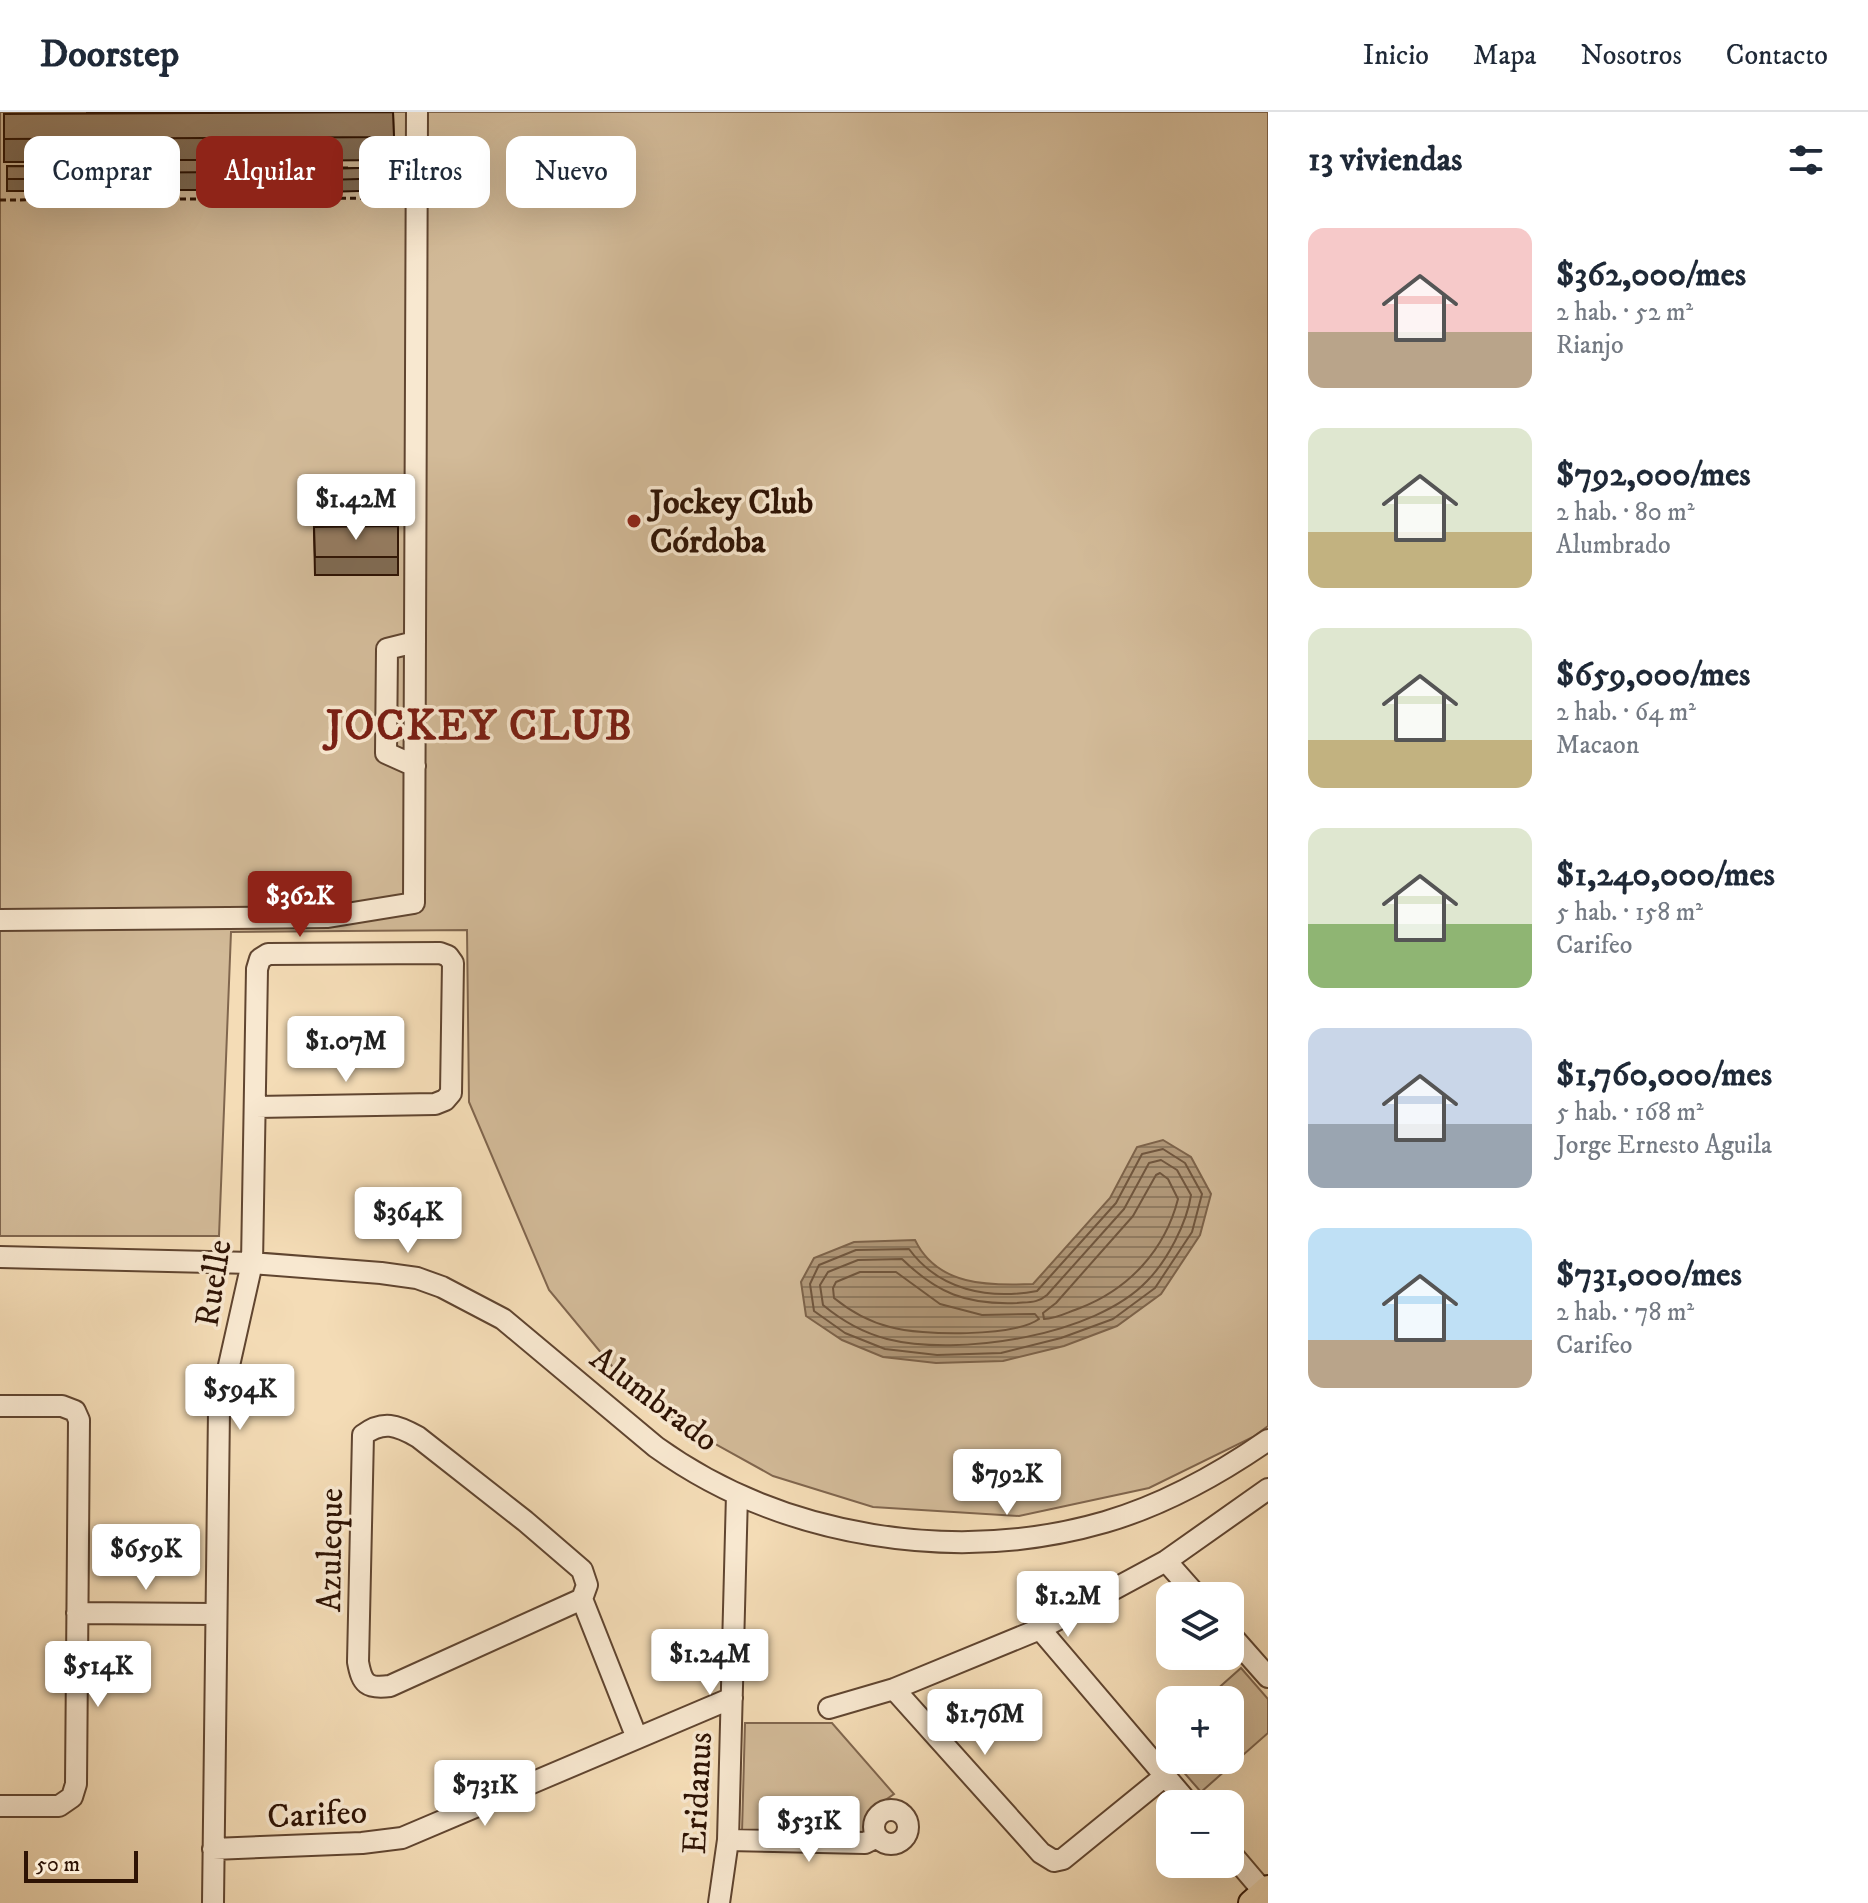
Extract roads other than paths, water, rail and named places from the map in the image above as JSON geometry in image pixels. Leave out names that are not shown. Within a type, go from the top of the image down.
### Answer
[{"type":"street","points":[[0,920],[328,917],[414,903],[417,112]]},
{"type":"street","points":[[415,642],[387,649],[386,753],[415,766]]},
{"type":"street","name":"Ruelle","points":[[213,1903],[219,1410],[252,1263],[257,969],[260,959],[268,954],[440,953],[448,956],[453,963],[454,1028],[451,1093],[445,1100],[435,1104],[256,1107]]},
{"type":"street","name":"Alumbrado","points":[[0,1257],[252,1263],[417,1278],[442,1287],[503,1319],[675,1461],[737,1494],[797,1516],[852,1531],[907,1541],[986,1542],[1105,1522],[1156,1504],[1236,1462],[1268,1440]]},
{"type":"street","points":[[0,1406],[62,1406],[75,1411],[79,1420],[76,1784],[72,1797],[59,1806],[0,1806]]},
{"type":"street","name":"Azuleque","points":[[582,1599],[390,1686],[376,1688],[368,1684],[361,1678],[358,1662],[363,1435],[373,1427],[387,1424],[402,1428],[435,1449],[582,1570],[587,1585],[582,1599],[637,1738]]},
{"type":"street","points":[[829,1708],[894,1689],[1040,1629],[1166,1561],[1268,1489]]},
{"type":"street","name":"Eridanus","points":[[719,1903],[728,1840],[737,1494]]},
{"type":"street","points":[[1166,1561],[1185,1582]]},
{"type":"street","points":[[77,1613],[215,1614]]},
{"type":"street","points":[[1040,1629],[1177,1790]]},
{"type":"street","points":[[1244,1650],[1268,1677]]},
{"type":"street","points":[[894,1689],[1041,1853],[1054,1861],[1063,1859],[1165,1776]]},
{"type":"street","name":"Carifeo","points":[[213,1849],[362,1843],[402,1838],[732,1698]]},
{"type":"street","points":[[728,1840],[865,1843],[877,1837]]},
{"type":"street","points":[[1244,1871],[1261,1894]]},
{"type":"water","points":[[1163,1140],[1191,1157],[1211,1194],[1200,1235],[1161,1294],[1117,1326],[1064,1346],[1003,1361],[936,1363],[883,1357],[842,1340],[806,1316],[801,1282],[814,1258],[854,1242],[915,1240],[937,1267],[950,1275],[982,1283],[1033,1284],[1110,1198],[1137,1147]]},
{"type":"place","name":"Jockey Club Córdoba","points":[[634,521]]},
{"type":"district","name":"JOCKEY CLUB","points":[[480,724]]}]
